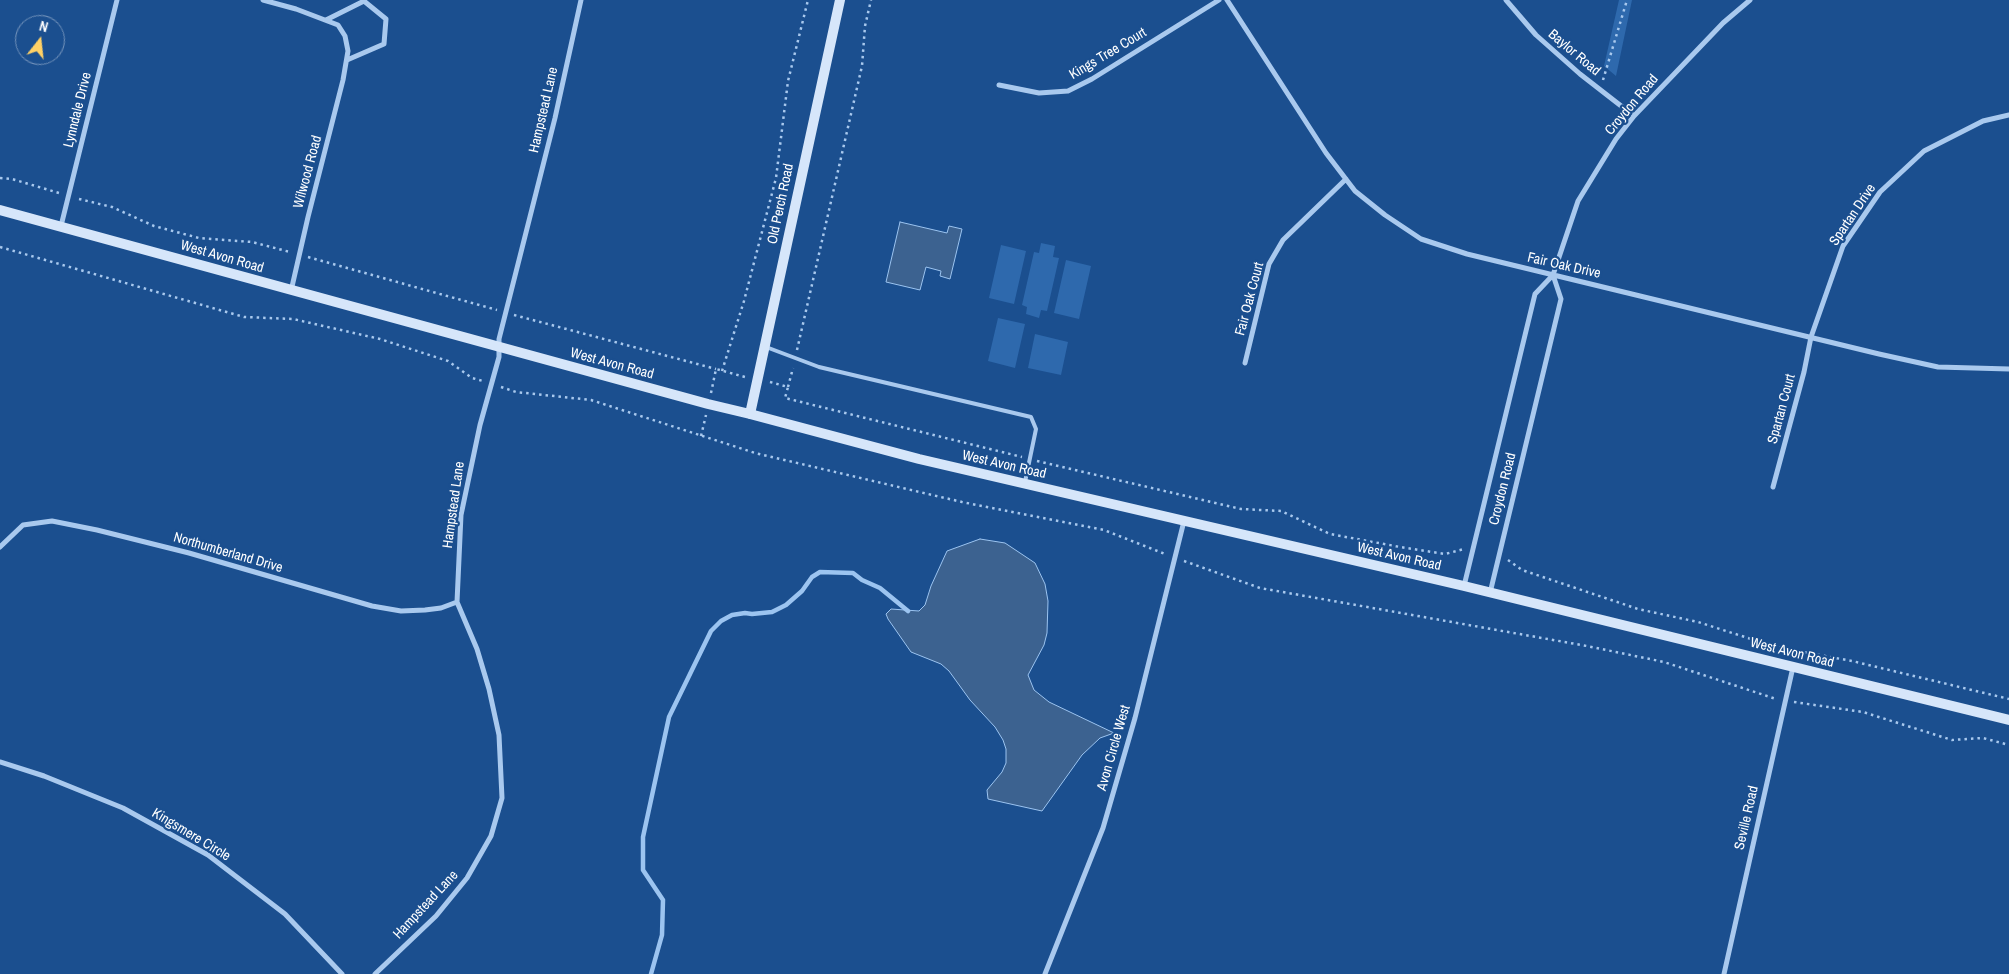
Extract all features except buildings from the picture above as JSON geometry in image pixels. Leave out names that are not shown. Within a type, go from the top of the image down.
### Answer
[{"type":"street","name":"Lynndale Drive","points":[[61,226],[117,0]]},
{"type":"street","name":"Wilwood Road","points":[[263,0],[338,25],[345,36],[348,51],[343,80],[308,217],[292,290]]},
{"type":"street","name":"Hampstead Lane","points":[[375,974],[436,916],[467,878],[490,836],[502,798],[499,735],[489,689],[476,649],[457,602],[461,515],[480,425],[500,348],[499,339],[555,118],[581,0]]},
{"type":"street","name":"Old Perch Road","points":[[750,414],[840,0]]},
{"type":"street","name":"Kings Tree Court","points":[[999,85],[1039,93],[1068,91],[1092,79],[1218,0]]},
{"type":"street","name":"Fair Oak Drive","points":[[1227,0],[1326,152],[1356,192],[1385,215],[1421,239],[1467,254],[1938,367],[2009,369]]},
{"type":"street","name":"Baylor Road","points":[[1506,0],[1536,35],[1634,116]]},
{"type":"street","name":"Croydon Road","points":[[1464,586],[1535,294],[1553,275],[1578,201],[1616,139],[1634,116],[1722,23],[1750,0]]},
{"type":"street","points":[[326,20],[364,1],[386,19],[384,44],[347,60]]},
{"type":"street","name":"Spartan Drive","points":[[1811,337],[1843,246],[1880,192],[1924,151],[1983,120],[2009,115]]},
{"type":"street","name":"Fair Oak Court","points":[[1246,363],[1269,264],[1283,240],[1346,179]]},
{"type":"street","name":"West Avon Road","points":[[0,210],[500,348],[878,449],[1464,586],[2009,720]]},
{"type":"street","name":"Croydon Road","points":[[1490,593],[1561,299],[1553,275]]},
{"type":"street","name":"Spartan Court","points":[[1773,487],[1804,372],[1811,337]]},
{"type":"street","name":"Northumberland Drive","points":[[0,547],[23,525],[52,521],[189,553],[372,606],[401,611],[425,610],[441,608],[457,602]]},
{"type":"street","name":"Avon Circle West","points":[[1045,974],[1103,828],[1135,718],[1184,521]]},
{"type":"street","name":"Seville Road","points":[[1724,974],[1793,667]]},
{"type":"street","name":"Kingsmere Circle","points":[[0,762],[44,776],[123,808],[208,855],[285,914],[342,974]]},
{"type":"lane","points":[[764,346],[819,367],[1031,417],[1036,429],[1025,484]]},
{"type":"path","points":[[722,371],[744,301],[776,178],[788,81],[808,0]]},
{"type":"path","points":[[871,0],[865,26],[862,66],[785,398],[1241,509],[1281,511],[1330,534],[1445,554],[1462,548]]},
{"type":"path","points":[[1600,89],[1627,0]]},
{"type":"path","points":[[0,178],[12,179],[51,191]]},
{"type":"path","points":[[85,201],[112,207],[154,226],[199,238],[252,242],[282,250]]},
{"type":"path","points":[[0,247],[244,317],[293,319],[380,339],[448,362],[472,378],[516,392],[591,400],[755,453],[962,502],[1104,530],[1260,588],[1664,662],[1772,698],[1863,712],[1952,740],[1983,738],[2009,745]]},
{"type":"path","points":[[312,258],[486,308]]},
{"type":"path","points":[[518,316],[738,376]]},
{"type":"path","points":[[712,388],[716,369]]},
{"type":"path","points":[[772,383],[788,386]]},
{"type":"path","points":[[701,436],[705,420]]},
{"type":"path","points":[[1511,560],[1522,570],[1638,609],[1698,622],[1776,647],[1852,661],[2009,699]]},
{"type":"shaded area","points":[[1619,0],[1632,0],[1616,76],[1604,66]]},
{"type":"shaded area","points":[[900,222],[947,233],[949,226],[962,229],[950,279],[940,276],[941,271],[926,267],[920,290],[886,282]]},
{"type":"shaded area","points":[[1041,243],[1055,246],[1053,257],[1059,258],[1047,311],[1041,310],[1039,318],[1026,314],[1027,307],[1022,305],[1034,252],[1039,253]]},
{"type":"shaded area","points":[[1001,245],[1026,251],[1014,304],[989,298]]},
{"type":"shaded area","points":[[1066,260],[1091,266],[1079,319],[1054,313]]},
{"type":"shaded area","points":[[998,318],[1025,324],[1015,368],[988,361]]},
{"type":"shaded area","points":[[1035,334],[1068,342],[1061,375],[1028,368]]},
{"type":"shaded area","points":[[980,539],[1005,543],[1035,563],[1045,584],[1048,601],[1047,633],[1044,645],[1028,675],[1034,690],[1049,702],[1114,733],[1100,738],[1082,755],[1042,811],[988,799],[987,790],[1002,772],[1006,763],[1006,749],[1003,740],[995,727],[970,700],[949,671],[941,664],[911,652],[886,614],[891,609],[919,611],[925,605],[931,586],[947,551]]},
{"type":"waterway","points":[[651,974],[662,935],[663,900],[643,870],[643,837],[669,717],[711,631],[721,621],[732,615],[772,612],[786,605],[802,591],[812,577],[820,572],[853,573],[862,580],[880,588],[908,611]]}]
